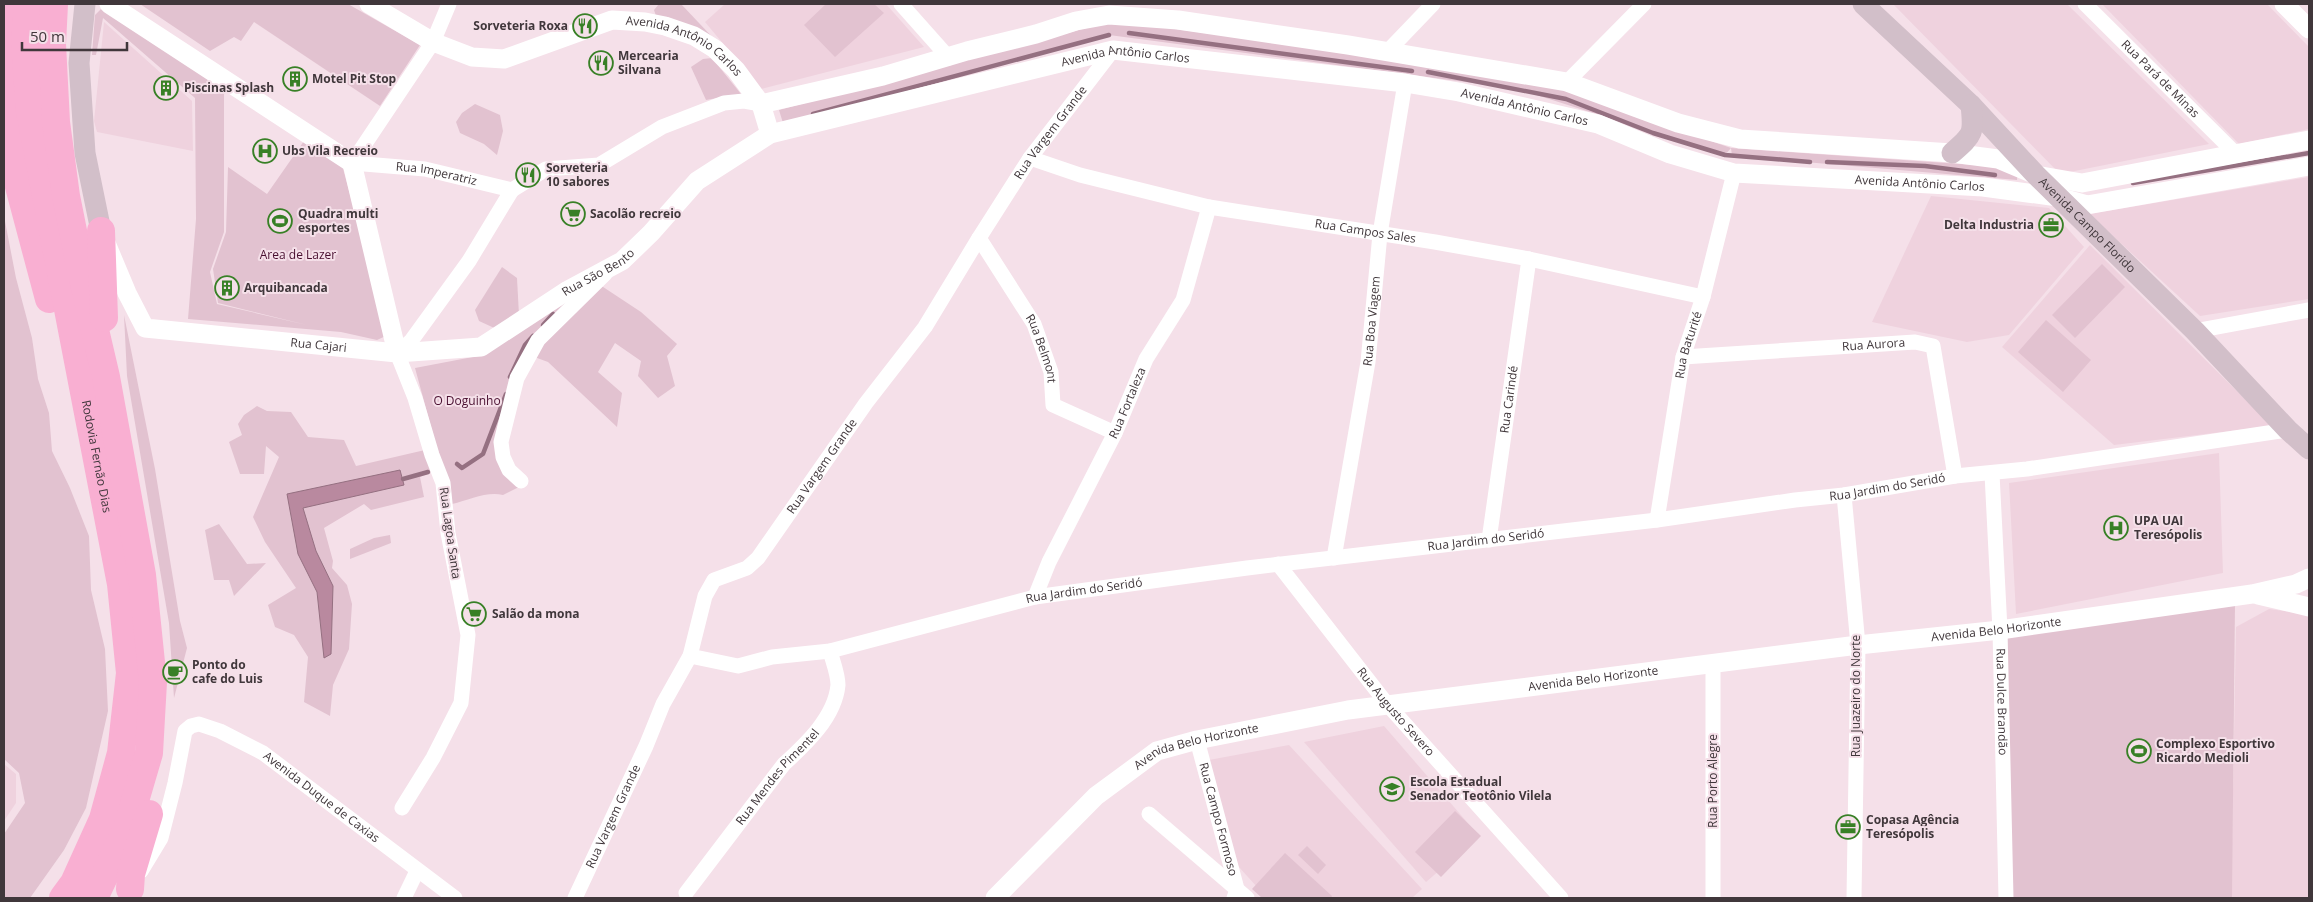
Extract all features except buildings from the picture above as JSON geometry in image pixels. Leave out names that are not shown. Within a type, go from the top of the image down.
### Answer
[{"type":"highway","points":[[4,4],[6,119],[13,164],[78,406],[95,446]]},
{"type":"highway","name":"Rodovia Fernão Dias","points":[[28,4],[25,44],[30,112],[121,584],[130,673],[121,753],[103,819],[74,883],[63,898]]},
{"type":"highway","name":"Rodovia Fernão Dias","points":[[54,4],[52,44],[56,122],[66,196],[106,377],[142,575],[153,682],[150,753],[127,828],[94,898]]},
{"type":"highway","points":[[101,231],[106,377]]},
{"type":"highway","points":[[127,894],[131,874],[162,771],[164,742],[153,682]]},
{"type":"main road","points":[[85,4],[79,63],[84,143],[101,231]]},
{"type":"main road","name":"Avenida Campo Florido","points":[[1863,4],[1972,105],[2036,175],[2195,331],[2288,430],[2309,449]]},
{"type":"main road","points":[[1952,153],[1970,136],[1973,126],[1972,105]]},
{"type":"street","name":"Rua Imperatriz","points":[[109,4],[352,163],[425,169],[512,190]]},
{"type":"street","name":"Avenida Antônio Carlos","points":[[369,4],[433,42],[472,57],[504,59],[612,20],[645,22],[694,36],[715,49],[736,70],[760,104],[770,134],[1113,50],[1405,83],[1459,92],[1598,124],[1670,154],[1734,173],[1983,187],[2058,197],[2087,205],[2309,166]]},
{"type":"street","points":[[352,163],[433,42],[450,4]]},
{"type":"street","points":[[901,4],[948,58]]},
{"type":"street","points":[[1387,52],[1433,4]]},
{"type":"street","points":[[1567,82],[1644,4]]},
{"type":"street","name":"Rua Pará de Minas","points":[[2086,4],[2235,153]]},
{"type":"street","points":[[2284,4],[2309,29]]},
{"type":"street","points":[[397,353],[411,341],[469,261],[512,190],[546,169],[600,164],[662,126],[724,103],[744,102],[760,104],[883,76],[1076,21],[1104,10],[1387,52],[1567,82],[1678,123],[1740,139],[1952,153],[1998,159],[2036,175],[2082,183],[2309,140]]},
{"type":"street","name":"Rua Vargem Grande","points":[[575,898],[604,832],[646,746],[663,704],[690,656],[705,596],[714,580],[747,568],[758,558],[866,403],[925,327],[1030,158],[1113,50]]},
{"type":"street","name":"Rua Boa Viagem","points":[[1334,558],[1368,362],[1380,234],[1405,83]]},
{"type":"street","name":"Rua São Bento","points":[[397,353],[482,347],[568,290],[622,261],[651,233],[697,181],[770,134]]},
{"type":"street","name":"Rua Campos Sales","points":[[1030,158],[1080,176],[1209,207],[1435,242],[1529,259],[1702,297]]},
{"type":"street","name":"Rua Lagoa Santa","points":[[352,163],[397,353],[415,398],[443,484],[448,533],[468,635],[461,703],[433,758],[402,808]]},
{"type":"street","name":"Rua Baturité","points":[[1657,520],[1684,357],[1702,297],[1734,173]]},
{"type":"street","name":"Rua Fortaleza","points":[[1036,597],[1049,562],[1115,433],[1146,359],[1183,300],[1209,207]]},
{"type":"street","name":"Rua Cajari","points":[[101,231],[127,293],[145,328],[397,353]]},
{"type":"street","name":"Rua Belmont","points":[[979,238],[1034,324],[1051,372],[1052,405],[1115,433]]},
{"type":"street","name":"Rua Carindé","points":[[1489,540],[1529,259]]},
{"type":"street","points":[[520,481],[509,470],[503,457],[501,442],[517,378],[538,340],[611,268]]},
{"type":"street","points":[[2195,331],[2309,310]]},
{"type":"street","name":"Rua Aurora","points":[[1684,357],[1915,342],[1933,346],[1955,476]]},
{"type":"street","name":"Rua Jardim do Seridó","points":[[690,656],[738,666],[772,657],[830,651],[1036,597],[1278,564],[1657,520],[1795,500],[1844,495],[1955,476],[1992,474],[2288,430]]},
{"type":"street","name":"Rua Dulce Brandão","points":[[1992,474],[2000,630],[2006,898]]},
{"type":"street","name":"Rua Juazeiro do Norte","points":[[1844,495],[1858,645],[1854,898]]},
{"type":"street","name":"Rua Augusto Severo","points":[[1278,564],[1387,704],[1561,898]]},
{"type":"street","name":"Avenida Belo Horizonte","points":[[995,898],[1096,796],[1157,752],[1197,740],[1387,704],[1858,645],[2000,630],[2252,594],[2296,584],[2309,578]]},
{"type":"street","points":[[2252,594],[2309,607]]},
{"type":"street","name":"Rua Mendes Pimentel","points":[[686,893],[784,764],[799,751],[828,716],[838,684],[830,651]]},
{"type":"street","name":"Rua Porto Alegre","points":[[1713,664],[1713,898]]},
{"type":"street","name":"Avenida Duque de Caxias","points":[[127,894],[161,838],[175,783],[182,738],[185,731],[191,726],[199,724],[220,731],[262,753],[455,898]]},
{"type":"street","name":"Rua Campo Formoso","points":[[1197,740],[1239,895]]},
{"type":"street","points":[[1149,814],[1239,895]]},
{"type":"street","points":[[404,898],[417,871]]},
{"type":"shaded area","points":[[725,4],[886,4],[924,47],[761,89],[705,22]]},
{"type":"shaded area","points":[[1893,4],[2067,4],[2209,144],[2060,174]]},
{"type":"shaded area","points":[[2102,4],[2267,4],[2309,47],[2309,129],[2239,144]]},
{"type":"shaded area","name":"Piscinas Splash","points":[[104,22],[192,101],[193,151],[97,132],[94,121]]},
{"type":"shaded area","points":[[2309,177],[2309,299],[2200,316],[2089,214]]},
{"type":"shaded area","points":[[1931,196],[2049,208],[2084,247],[2009,335],[1967,342],[1872,322]]},
{"type":"shaded area","points":[[2090,245],[2272,426],[2114,445],[2002,347]]},
{"type":"shaded area","name":"UPA UAI Teresópolis","points":[[2219,453],[2223,573],[2016,614],[2009,483]]},
{"type":"shaded area","points":[[400,470],[404,485],[303,508],[316,551],[333,586],[331,654],[324,658],[317,592],[298,554],[287,494]]},
{"type":"shaded area","points":[[2269,609],[2309,614],[2309,898],[2231,898],[2236,627]]},
{"type":"shaded area","name":"Escola Estadual Senador Teotônio Vilela","points":[[1384,726],[1479,836],[1426,882],[1304,742]]},
{"type":"shaded area","points":[[1289,745],[1422,889],[1412,898],[1267,898],[1238,866],[1209,760]]},
{"type":"shaded area","points":[[4,764],[16,774],[16,803],[4,821]]},
{"type":"green space","points":[[140,4],[348,4],[420,45],[380,106],[254,22],[241,41],[234,37],[210,51]]},
{"type":"green space","points":[[659,4],[681,4],[734,60],[657,19],[654,10]]},
{"type":"green space","points":[[826,4],[874,4],[884,13],[835,57],[804,25]]},
{"type":"green space","name":"Area de Lazer","points":[[101,9],[224,89],[224,232],[210,272],[217,304],[307,325],[218,303],[213,269],[226,232],[228,167],[267,194],[304,141],[307,143],[304,149],[310,140],[341,161],[388,335],[377,340],[341,332],[188,319],[196,219],[195,98],[103,18],[96,55],[92,55],[95,15]]},
{"type":"green space","points":[[1113,21],[1518,74],[1731,148],[1725,155],[1518,89],[1109,35],[783,123],[779,110]]},
{"type":"green space","points":[[712,58],[741,94],[706,100],[691,67],[703,59]]},
{"type":"green space","points":[[475,104],[500,115],[503,131],[497,155],[484,144],[460,133],[456,122],[462,113]]},
{"type":"green space","points":[[1731,148],[2018,168],[2017,180],[1732,156]]},
{"type":"green space","points":[[4,216],[16,278],[32,338],[38,379],[49,413],[52,451],[70,488],[89,536],[91,590],[105,649],[108,711],[86,808],[64,850],[30,898],[4,898],[4,834],[25,803],[19,773],[4,759]]},
{"type":"green space","points":[[2102,264],[2125,287],[2075,338],[2052,315]]},
{"type":"green space","points":[[502,267],[517,278],[519,315],[503,332],[479,321],[475,310]]},
{"type":"green space","name":"O Doguinho","points":[[591,279],[641,312],[677,344],[667,356],[675,386],[658,398],[638,376],[641,361],[615,343],[598,372],[622,393],[617,427],[548,362],[529,355],[503,457],[525,484],[503,495],[484,495],[452,504],[415,368],[478,356]]},
{"type":"green space","points":[[124,315],[155,469],[180,621],[187,648],[174,698],[169,623],[127,376]]},
{"type":"green space","points":[[2046,320],[2091,360],[2063,392],[2018,352]]},
{"type":"green space","points":[[257,406],[267,411],[291,412],[308,437],[344,440],[356,466],[425,450],[433,471],[420,477],[424,497],[371,510],[364,504],[324,528],[333,561],[332,568],[347,585],[352,604],[349,649],[333,685],[330,716],[304,702],[308,657],[294,635],[275,627],[268,605],[296,588],[265,542],[253,517],[279,457],[266,446],[264,474],[240,474],[229,442],[242,435],[238,424],[244,415]]},
{"type":"green space","points":[[219,524],[247,564],[266,563],[234,596],[229,580],[214,580],[205,530]]},
{"type":"green space","points":[[390,535],[391,543],[350,559],[350,549],[374,538]]},
{"type":"green space","points":[[2235,603],[2232,898],[2007,898],[2006,632]]},
{"type":"green space","points":[[1455,811],[1481,836],[1441,877],[1415,852]]},
{"type":"green space","points":[[1307,846],[1326,865],[1318,874],[1298,855]]},
{"type":"green space","points":[[1285,853],[1332,896],[1331,898],[1262,898],[1252,889]]},
{"type":"waterway","points":[[1129,33],[1412,71]]},
{"type":"waterway","points":[[813,114],[1109,35]]},
{"type":"waterway","points":[[1428,72],[1566,99],[1653,133],[1725,155],[1810,162]]},
{"type":"waterway","points":[[2133,183],[2309,153]]},
{"type":"waterway","points":[[1827,162],[1925,166],[1995,175]]},
{"type":"waterway","points":[[543,325],[553,314]]},
{"type":"waterway","points":[[510,377],[525,345],[533,336]]},
{"type":"waterway","points":[[457,464],[462,468],[483,454],[506,394]]},
{"type":"waterway","points":[[403,479],[428,472]]},
{"type":"place","name":"Sorveteria Roxa","points":[[585,26]]},
{"type":"place","name":"Mercearia Silvana","points":[[601,63]]},
{"type":"place","name":"Motel Pit Stop","points":[[295,79]]},
{"type":"place","name":"Piscinas Splash","points":[[166,88]]},
{"type":"place","name":"Ubs Vila Recreio","points":[[265,151]]},
{"type":"place","name":"Sorveteria 10 sabores","points":[[528,175]]},
{"type":"place","name":"Sacolão recreio","points":[[573,214]]},
{"type":"place","name":"Quadra multi esportes","points":[[280,221]]},
{"type":"place","name":"Delta Industria","points":[[2051,225]]},
{"type":"place","name":"Arquibancada","points":[[227,288]]},
{"type":"place","name":"UPA UAI Teresópolis","points":[[2116,528]]},
{"type":"place","name":"Salão da mona","points":[[474,614]]},
{"type":"place","name":"Ponto do cafe do Luis","points":[[175,672]]},
{"type":"place","name":"Complexo Esportivo Ricardo Medioli","points":[[2139,751]]},
{"type":"place","name":"Escola Estadual Senador Teotônio Vilela","points":[[1392,789]]},
{"type":"place","name":"Copasa Agência Teresópolis","points":[[1848,827]]}]
